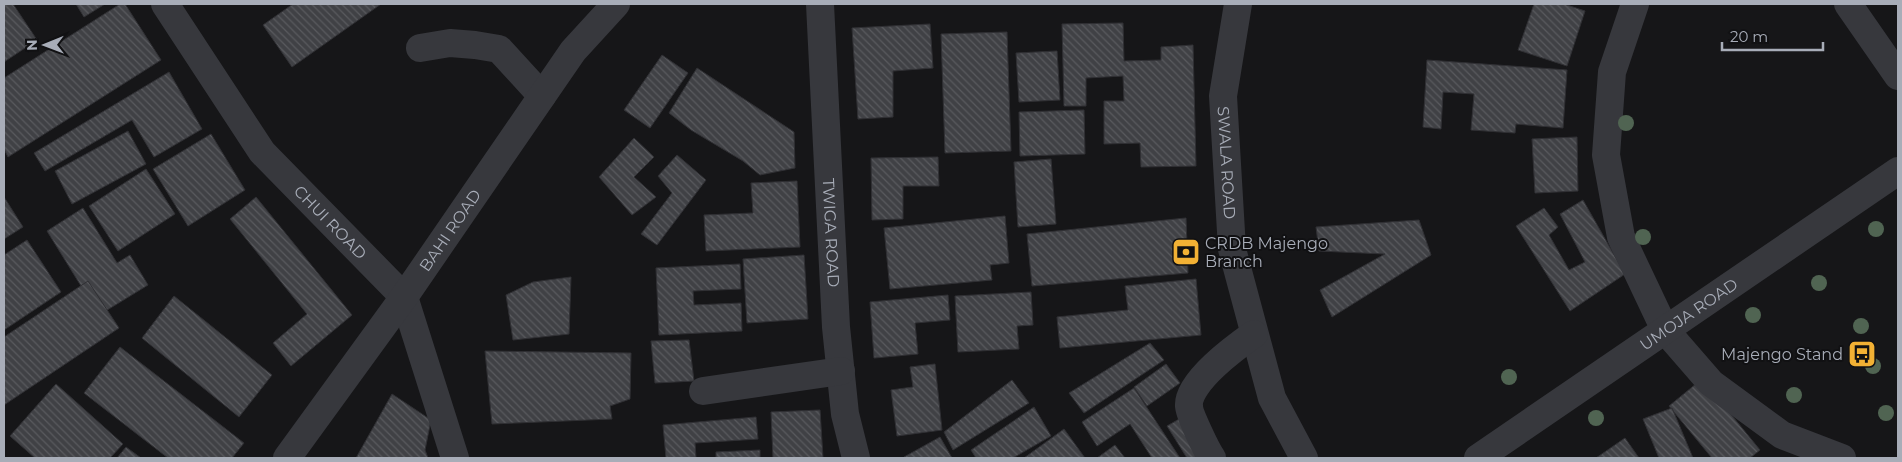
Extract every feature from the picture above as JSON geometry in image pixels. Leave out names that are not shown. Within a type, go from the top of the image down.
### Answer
[{"type":"street","name":"CHUI ROAD","points":[[166,4],[262,152],[404,297],[455,458]]},
{"type":"street","name":"BAHI ROAD","points":[[287,458],[404,297],[573,51],[616,4]]},
{"type":"street","name":"TWIGA ROAD","points":[[820,4],[836,327],[845,414],[856,458]]},
{"type":"street","name":"SWALA ROAD","points":[[1238,4],[1223,96],[1232,249],[1272,398],[1304,458]]},
{"type":"street","points":[[1635,4],[1612,72],[1606,155],[1621,237],[1665,330],[1710,383],[1782,435],[1842,458]]},
{"type":"street","points":[[1848,4],[1898,76]]},
{"type":"street","points":[[420,48],[450,43],[475,44],[499,48],[542,96]]},
{"type":"street","name":"UMOJA ROAD","points":[[1478,458],[1898,171]]},
{"type":"street","points":[[1212,458],[1206,450],[1188,405],[1193,390],[1218,360],[1254,334]]},
{"type":"street","points":[[703,391],[840,371]]},
{"type":"building","points":[[4,4],[13,4],[37,40],[4,62]]},
{"type":"building","points":[[76,4],[105,4],[84,17]]},
{"type":"building","points":[[120,4],[125,4],[161,60],[8,157],[4,149],[4,78]]},
{"type":"building","points":[[293,4],[381,4],[292,67],[263,25]]},
{"type":"building","points":[[1534,4],[1564,4],[1585,11],[1567,66],[1518,50]]},
{"type":"building","points":[[1123,23],[1124,61],[1161,60],[1161,47],[1193,45],[1196,166],[1141,167],[1140,143],[1104,144],[1104,101],[1124,101],[1123,76],[1086,78],[1086,106],[1064,106],[1062,24]]},
{"type":"building","points":[[930,24],[933,68],[893,71],[893,117],[858,119],[852,28]]},
{"type":"building","points":[[1007,32],[1011,151],[945,153],[941,34]]},
{"type":"building","points":[[1057,51],[1060,100],[1019,102],[1016,53]]},
{"type":"building","points":[[662,55],[688,73],[650,128],[624,110]]},
{"type":"building","points":[[1427,60],[1567,70],[1563,128],[1516,124],[1515,133],[1471,130],[1474,94],[1443,92],[1441,129],[1423,127]]},
{"type":"building","points":[[697,68],[794,132],[795,168],[760,175],[743,161],[691,130],[669,113]]},
{"type":"building","points":[[169,72],[202,129],[154,157],[132,120],[45,171],[34,153]]},
{"type":"building","points":[[1084,110],[1085,154],[1020,156],[1019,112]]},
{"type":"building","points":[[128,131],[146,164],[72,204],[55,171]]},
{"type":"building","points":[[211,134],[245,190],[188,226],[153,169]]},
{"type":"building","points":[[1577,137],[1578,191],[1535,193],[1532,139]]},
{"type":"building","points":[[634,138],[654,157],[634,177],[656,197],[632,215],[599,177]]},
{"type":"building","points":[[677,155],[706,180],[657,245],[641,234],[672,193],[658,176]]},
{"type":"building","points":[[938,157],[939,186],[903,186],[903,219],[872,220],[871,158]]},
{"type":"building","points":[[1051,159],[1056,224],[1018,227],[1014,162]]},
{"type":"building","points":[[146,169],[175,214],[118,251],[89,206]]},
{"type":"building","points":[[797,181],[800,247],[706,251],[704,215],[753,213],[751,183]]},
{"type":"building","points":[[4,197],[23,227],[4,239]]},
{"type":"building","points":[[256,197],[352,315],[291,366],[273,343],[307,314],[230,219]]},
{"type":"building","points":[[1583,200],[1625,274],[1570,311],[1516,226],[1544,208],[1558,227],[1549,235],[1569,270],[1585,262],[1560,214]]},
{"type":"building","points":[[83,208],[117,263],[130,255],[148,285],[99,315],[47,231]]},
{"type":"building","points":[[1005,216],[1009,263],[990,265],[992,280],[890,289],[884,228]]},
{"type":"building","points":[[1186,218],[1188,273],[1032,286],[1027,234]]},
{"type":"building","points":[[1419,220],[1431,255],[1332,317],[1320,290],[1385,254],[1319,251],[1316,227]]},
{"type":"building","points":[[27,240],[61,292],[4,330],[4,255]]},
{"type":"building","points":[[804,255],[808,319],[747,323],[743,259]]},
{"type":"building","points":[[740,264],[741,289],[693,291],[694,305],[741,303],[742,331],[659,335],[656,268]]},
{"type":"building","points":[[571,277],[569,334],[513,340],[506,295],[533,282]]},
{"type":"building","points":[[1196,279],[1201,335],[1060,348],[1057,317],[1128,310],[1125,286]]},
{"type":"building","points":[[88,281],[119,328],[4,405],[4,337]]},
{"type":"building","points":[[1031,292],[1033,325],[1017,326],[1019,349],[958,352],[955,296]]},
{"type":"building","points":[[948,295],[950,320],[915,323],[918,354],[874,358],[870,302]]},
{"type":"building","points":[[174,296],[272,375],[239,417],[142,338]]},
{"type":"building","points":[[689,340],[694,381],[655,383],[651,341]]},
{"type":"building","points":[[1150,343],[1164,360],[1084,413],[1069,393]]},
{"type":"building","points":[[120,347],[244,443],[232,458],[168,458],[84,393]]},
{"type":"building","points":[[485,351],[631,353],[630,399],[610,406],[612,419],[492,424]]},
{"type":"building","points":[[935,364],[942,430],[897,436],[891,390],[913,387],[910,367]]},
{"type":"building","points":[[1166,364],[1180,383],[1147,406],[1134,387]]},
{"type":"building","points":[[1702,379],[1760,450],[1750,458],[1712,458],[1669,406]]},
{"type":"building","points":[[1012,380],[1029,403],[953,450],[944,432]]},
{"type":"building","points":[[56,384],[123,444],[110,458],[35,458],[10,436]]},
{"type":"building","points":[[1134,388],[1180,458],[1152,458],[1130,424],[1097,446],[1082,422]]},
{"type":"building","points":[[392,394],[431,420],[425,450],[428,458],[356,458]]},
{"type":"building","points":[[1034,407],[1051,436],[1013,458],[976,458],[971,450]]},
{"type":"building","points":[[1672,408],[1693,458],[1659,458],[1643,419]]},
{"type":"building","points":[[820,410],[823,458],[773,458],[771,412]]},
{"type":"building","points":[[756,417],[758,439],[695,443],[696,458],[666,458],[663,425]]},
{"type":"building","points":[[1181,418],[1206,458],[1187,458],[1167,426]]},
{"type":"building","points":[[1064,429],[1085,458],[1024,458]]},
{"type":"building","points":[[940,437],[952,458],[904,457]]},
{"type":"building","points":[[1625,438],[1639,458],[1596,458]]},
{"type":"building","points":[[1115,445],[1125,458],[1097,458]]},
{"type":"building","points":[[126,447],[141,458],[117,458]]},
{"type":"building","points":[[760,450],[760,458],[716,458],[716,452]]},
{"type":"place","name":"CRDB Majengo Branch","points":[[1186,252]]},
{"type":"place","name":"Majengo Stand","points":[[1862,354]]}]
